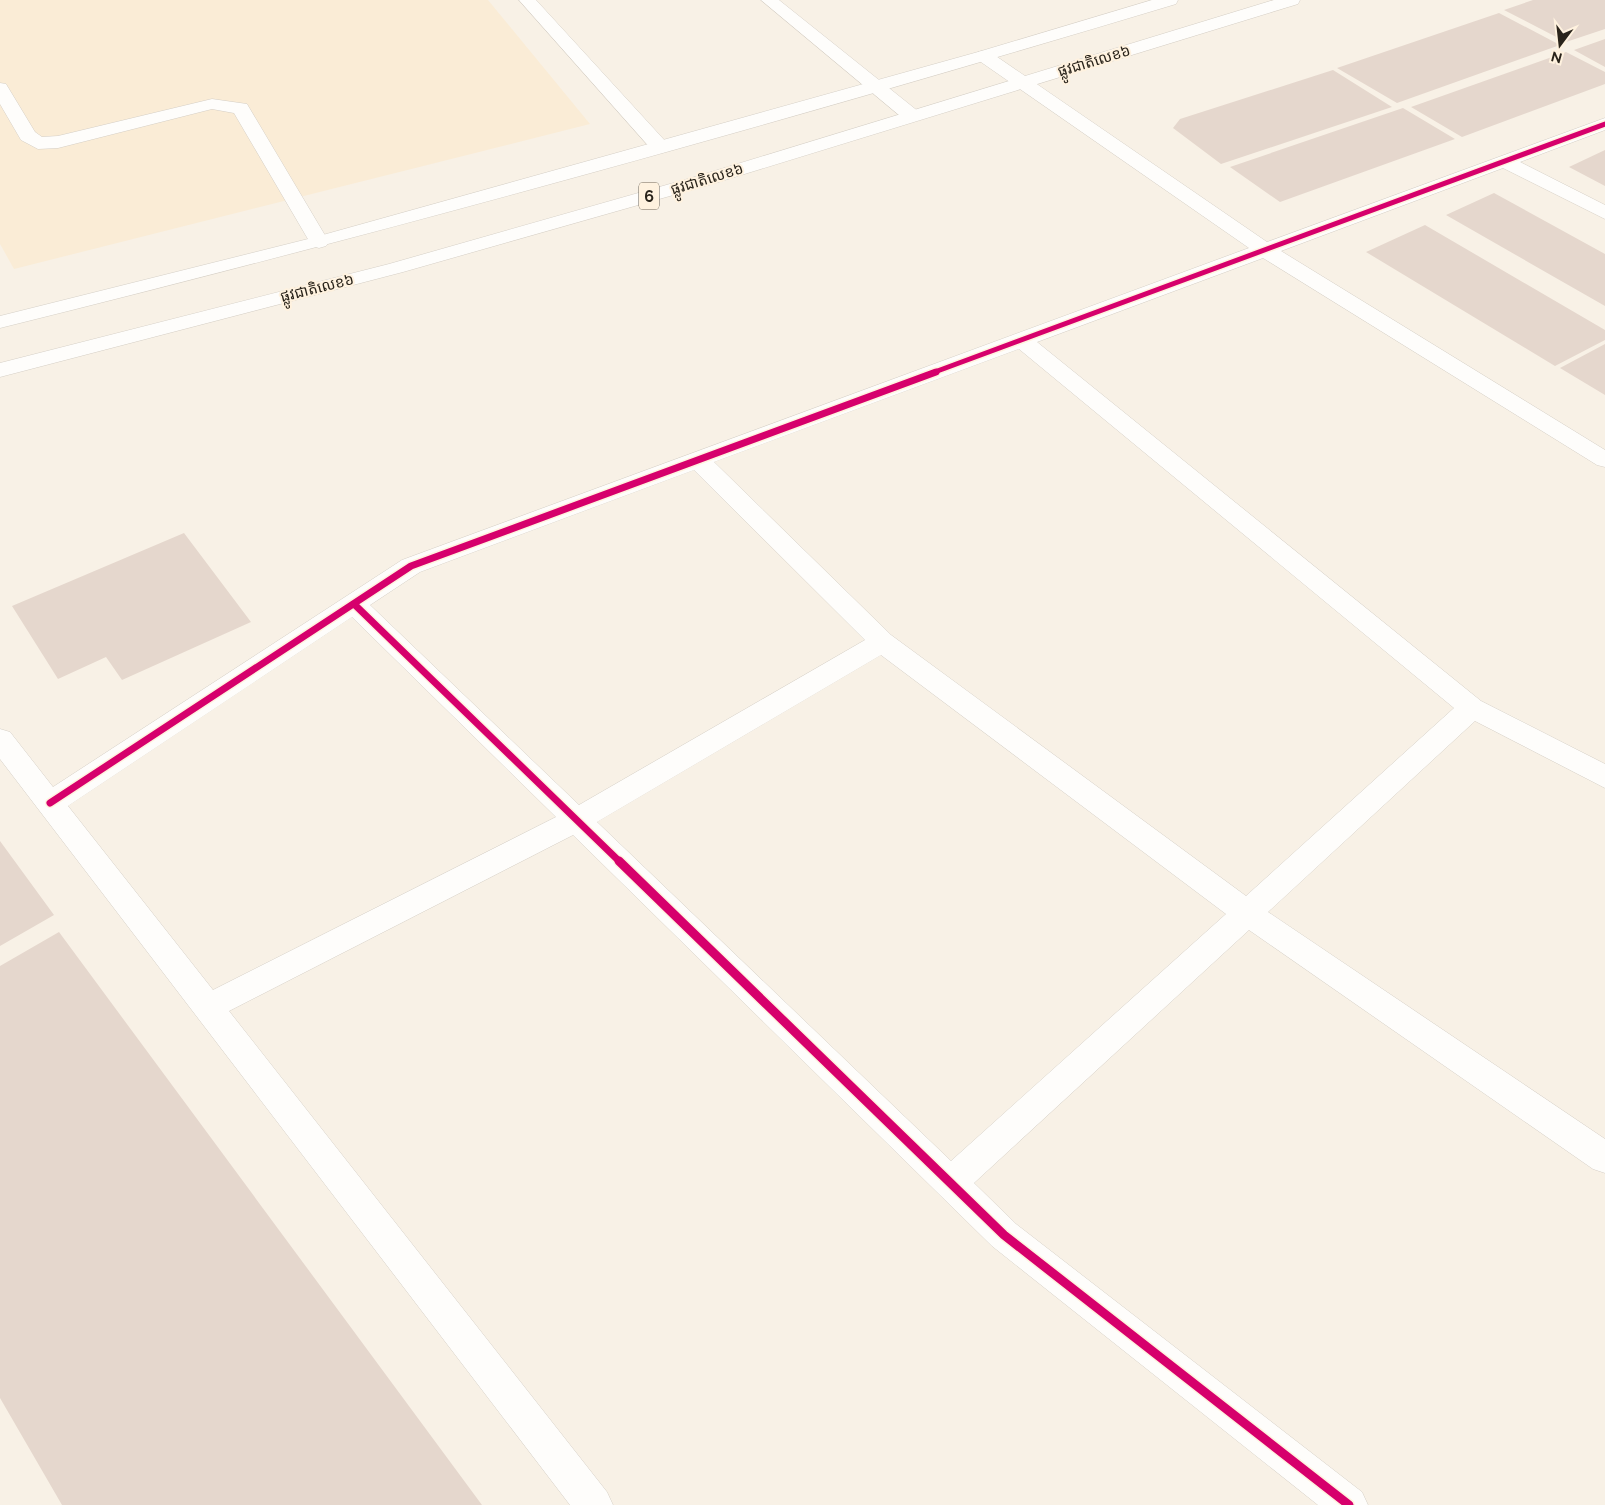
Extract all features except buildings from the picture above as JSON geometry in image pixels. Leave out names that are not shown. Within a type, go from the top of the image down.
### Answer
[{"type":"main road","points":[[527,0],[660,147]]},
{"type":"main road","points":[[769,0],[912,116]]},
{"type":"main road","points":[[0,322],[319,242],[984,56],[1170,0]]},
{"type":"main road","name":"ផ្លូវជាតិលេខ៦","points":[[0,370],[396,268],[705,180],[1292,0]]},
{"type":"main road","points":[[984,56],[1265,250],[1605,460]]},
{"type":"main road","points":[[0,88],[28,136],[38,143],[58,142],[212,104],[241,108],[319,242]]},
{"type":"main road","points":[[50,804],[411,566],[1605,124]]},
{"type":"main road","points":[[1504,161],[1605,213]]},
{"type":"main road","points":[[1021,340],[1472,708],[1605,777]]},
{"type":"main road","points":[[698,460],[882,642],[1247,913],[1605,1158]]},
{"type":"main road","points":[[354,604],[1004,1235],[1349,1505]]},
{"type":"main road","points":[[208,1007],[576,820],[882,642]]},
{"type":"main road","points":[[950,1184],[1472,708]]},
{"type":"main road","points":[[0,739],[594,1505]]},
{"type":"shaded area","points":[[0,0],[488,0],[590,124],[14,269],[0,244]]},
{"type":"cycle path","points":[[50,803],[411,566],[1605,124]]},
{"type":"cycle path","points":[[354,604],[1004,1235],[1349,1505]]}]
